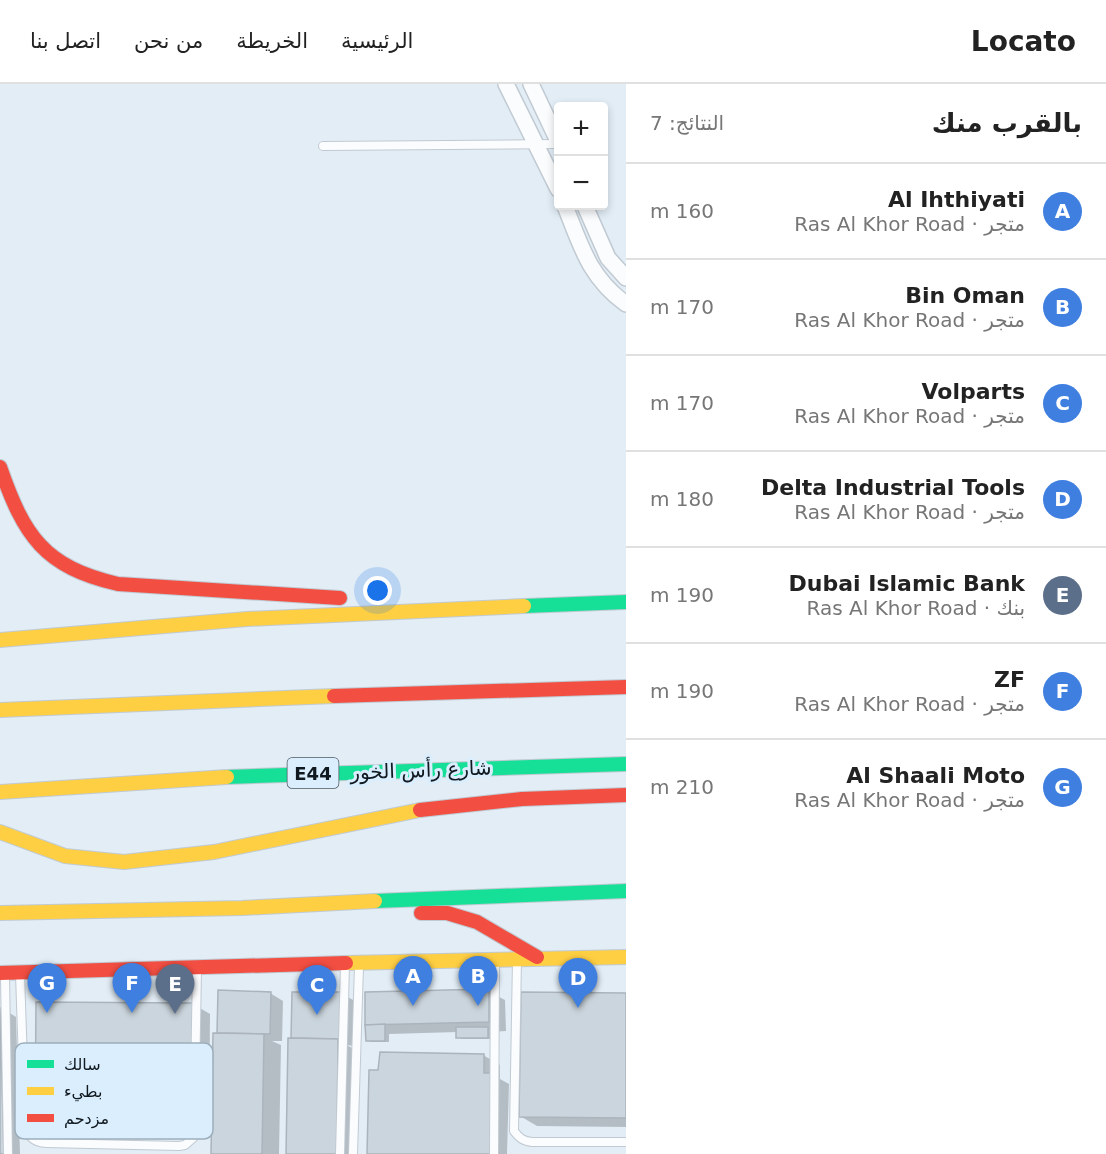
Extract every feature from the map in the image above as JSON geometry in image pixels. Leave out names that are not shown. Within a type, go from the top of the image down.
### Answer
[{"type":"main road","points":[[0,466],[18,515],[36,541],[59,562],[87,577],[118,584],[350,599]]},
{"type":"main road","points":[[371,600],[452,608]]},
{"type":"main road","points":[[0,640],[247,619],[452,608],[626,602]]},
{"type":"main road","points":[[0,710],[354,695],[626,687]]},
{"type":"main road","name":"شارع رأس الخور","points":[[0,792],[259,775],[626,764]]},
{"type":"main road","points":[[0,832],[65,856],[124,862],[214,852],[436,807],[522,799],[626,795]]},
{"type":"main road","points":[[0,913],[242,908],[626,891]]},
{"type":"main road","points":[[242,908],[447,914],[477,922],[537,957]]},
{"type":"main road","points":[[2,973],[517,957],[626,957]]},
{"type":"street","points":[[506,84],[554,180]]},
{"type":"street","points":[[531,84],[554,133]]},
{"type":"street","points":[[567,210],[592,270],[608,289],[626,304]]},
{"type":"street","points":[[587,210],[608,258],[626,278]]},
{"type":"lane","points":[[323,146],[554,142]]},
{"type":"lane","points":[[517,957],[514,1131],[524,1141],[532,1142],[626,1142]]},
{"type":"lane","points":[[494,1154],[495,958]]},
{"type":"lane","points":[[340,1154],[352,962]]},
{"type":"lane","points":[[352,962],[353,1154]]},
{"type":"lane","points":[[196,1043],[197,968]]},
{"type":"lane","points":[[2,973],[8,1154]]},
{"type":"lane","points":[[20,973],[22,1043]]},
{"type":"lane","points":[[33,1139],[46,1143],[185,1146],[192,1139]]},
{"type":"building","points":[[489,989],[489,1022],[365,1025],[365,992]]},
{"type":"building","points":[[218,990],[271,992],[270,1034],[217,1033]]},
{"type":"building","points":[[292,992],[343,992],[342,1039],[291,1038]]},
{"type":"building","points":[[521,992],[626,993],[626,1118],[519,1117]]},
{"type":"building","points":[[36,1002],[193,1003],[193,1043],[36,1043]]},
{"type":"building","points":[[0,1013],[4,1154],[0,1154]]},
{"type":"building","points":[[385,1024],[385,1041],[366,1041],[365,1025]]},
{"type":"building","points":[[456,1027],[488,1027],[488,1038],[456,1038]]},
{"type":"building","points":[[213,1033],[264,1034],[262,1154],[211,1154]]},
{"type":"building","points":[[288,1038],[338,1039],[337,1154],[286,1154]]},
{"type":"building","points":[[380,1052],[484,1054],[484,1073],[492,1073],[490,1154],[367,1154],[369,1070],[378,1070]]},
{"type":"traffic: fast","points":[[524,606],[626,602]]},
{"type":"traffic: fast","points":[[227,777],[626,764]]},
{"type":"traffic: fast","points":[[375,901],[626,891]]},
{"type":"traffic: slow","points":[[0,640],[247,619],[524,606]]},
{"type":"traffic: slow","points":[[0,710],[334,696]]},
{"type":"traffic: slow","points":[[0,792],[227,777]]},
{"type":"traffic: slow","points":[[0,832],[65,856],[124,862],[214,852],[420,810]]},
{"type":"traffic: slow","points":[[0,913],[242,908],[375,901]]},
{"type":"traffic: slow","points":[[346,963],[626,957]]},
{"type":"traffic: jam","points":[[0,467],[18,512],[40,545],[54,558],[93,577],[118,584],[340,598]]},
{"type":"traffic: jam","points":[[334,696],[626,687]]},
{"type":"traffic: jam","points":[[420,810],[522,799],[626,795]]},
{"type":"traffic: jam","points":[[421,913],[447,913],[477,922],[537,957]]},
{"type":"traffic: jam","points":[[0,973],[346,963]]},
{"type":"place","name":"Al Ihthiyati","points":[[413,1006]]},
{"type":"place","name":"Bin Oman","points":[[478,1006]]},
{"type":"place","name":"Delta Industrial Tools","points":[[578,1008]]},
{"type":"place","name":"Al Shaali Moto","points":[[47,1013]]},
{"type":"place","name":"ZF","points":[[132,1013]]},
{"type":"place","name":"Dubai Islamic Bank","points":[[175,1014]]},
{"type":"place","name":"Volparts","points":[[317,1015]]}]
